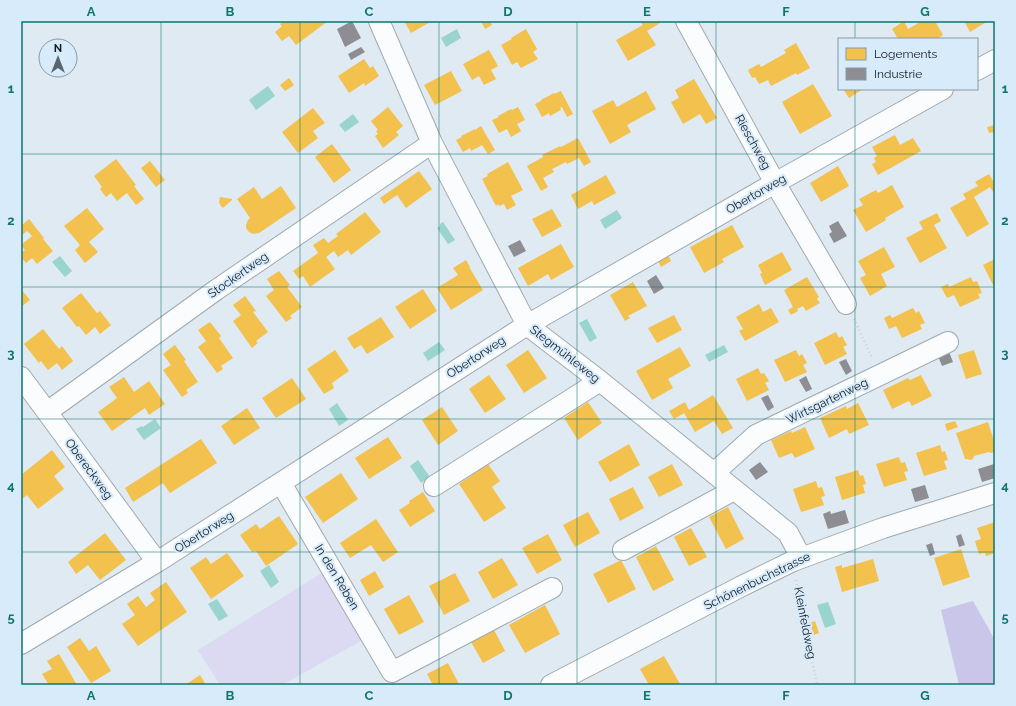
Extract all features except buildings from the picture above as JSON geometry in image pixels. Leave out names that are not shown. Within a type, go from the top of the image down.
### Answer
[{"type":"street","name":"Stegmühleweg","points":[[379,21],[432,143],[527,325],[600,381],[788,533],[796,548],[797,559]]},
{"type":"street","name":"Rieschweg","points":[[686,21],[775,183],[846,304]]},
{"type":"street","points":[[978,69],[995,60]]},
{"type":"street","name":"Obertorweg","points":[[21,644],[156,562],[527,325],[941,90]]},
{"type":"street","name":"Stockertweg","points":[[47,412],[216,290],[432,143]]},
{"type":"street","name":"Wirtsgartenweg","points":[[714,473],[756,435],[948,342]]},
{"type":"street","name":"Obereckweg","points":[[21,377],[156,562]]},
{"type":"street","points":[[434,486],[600,381]]},
{"type":"street","name":"In den Reben","points":[[281,483],[392,672],[552,588]]},
{"type":"street","points":[[623,550],[734,490]]},
{"type":"street","name":"Schönenbuchstrasse","points":[[551,685],[797,559],[883,528],[995,493]]},
{"type":"path","points":[[846,304],[880,375]]},
{"type":"path","name":"Kleinfeldweg","points":[[797,559],[817,685]]},
{"type":"shaded area","points":[[457,29],[461,38],[446,47],[441,38]]},
{"type":"shaded area","points":[[268,86],[275,96],[256,110],[249,100]]},
{"type":"shaded area","points":[[353,114],[359,122],[345,132],[339,125]]},
{"type":"shaded area","points":[[617,210],[622,218],[605,229],[600,220]]},
{"type":"shaded area","points":[[443,222],[455,240],[448,244],[437,228]]},
{"type":"shaded area","points":[[60,256],[72,271],[65,277],[52,262]]},
{"type":"shaded area","points":[[587,319],[597,338],[590,342],[579,323]]},
{"type":"shaded area","points":[[439,342],[445,350],[428,361],[423,353]]},
{"type":"shaded area","points":[[724,345],[728,352],[709,362],[705,355]]},
{"type":"shaded area","points":[[337,403],[348,420],[339,426],[329,409]]},
{"type":"shaded area","points":[[155,419],[161,428],[144,440],[136,429],[142,426],[143,427]]},
{"type":"shaded area","points":[[418,460],[430,477],[421,483],[410,466]]},
{"type":"shaded area","points":[[269,565],[279,582],[271,588],[260,571]]},
{"type":"shaded area","points":[[325,571],[368,637],[282,685],[220,685],[198,650]]},
{"type":"shaded area","points":[[217,599],[228,616],[219,621],[208,604]]},
{"type":"shaded area","points":[[973,601],[995,640],[995,685],[959,685],[941,610]]},
{"type":"shaded area","points":[[828,602],[836,624],[825,628],[817,605]]}]
